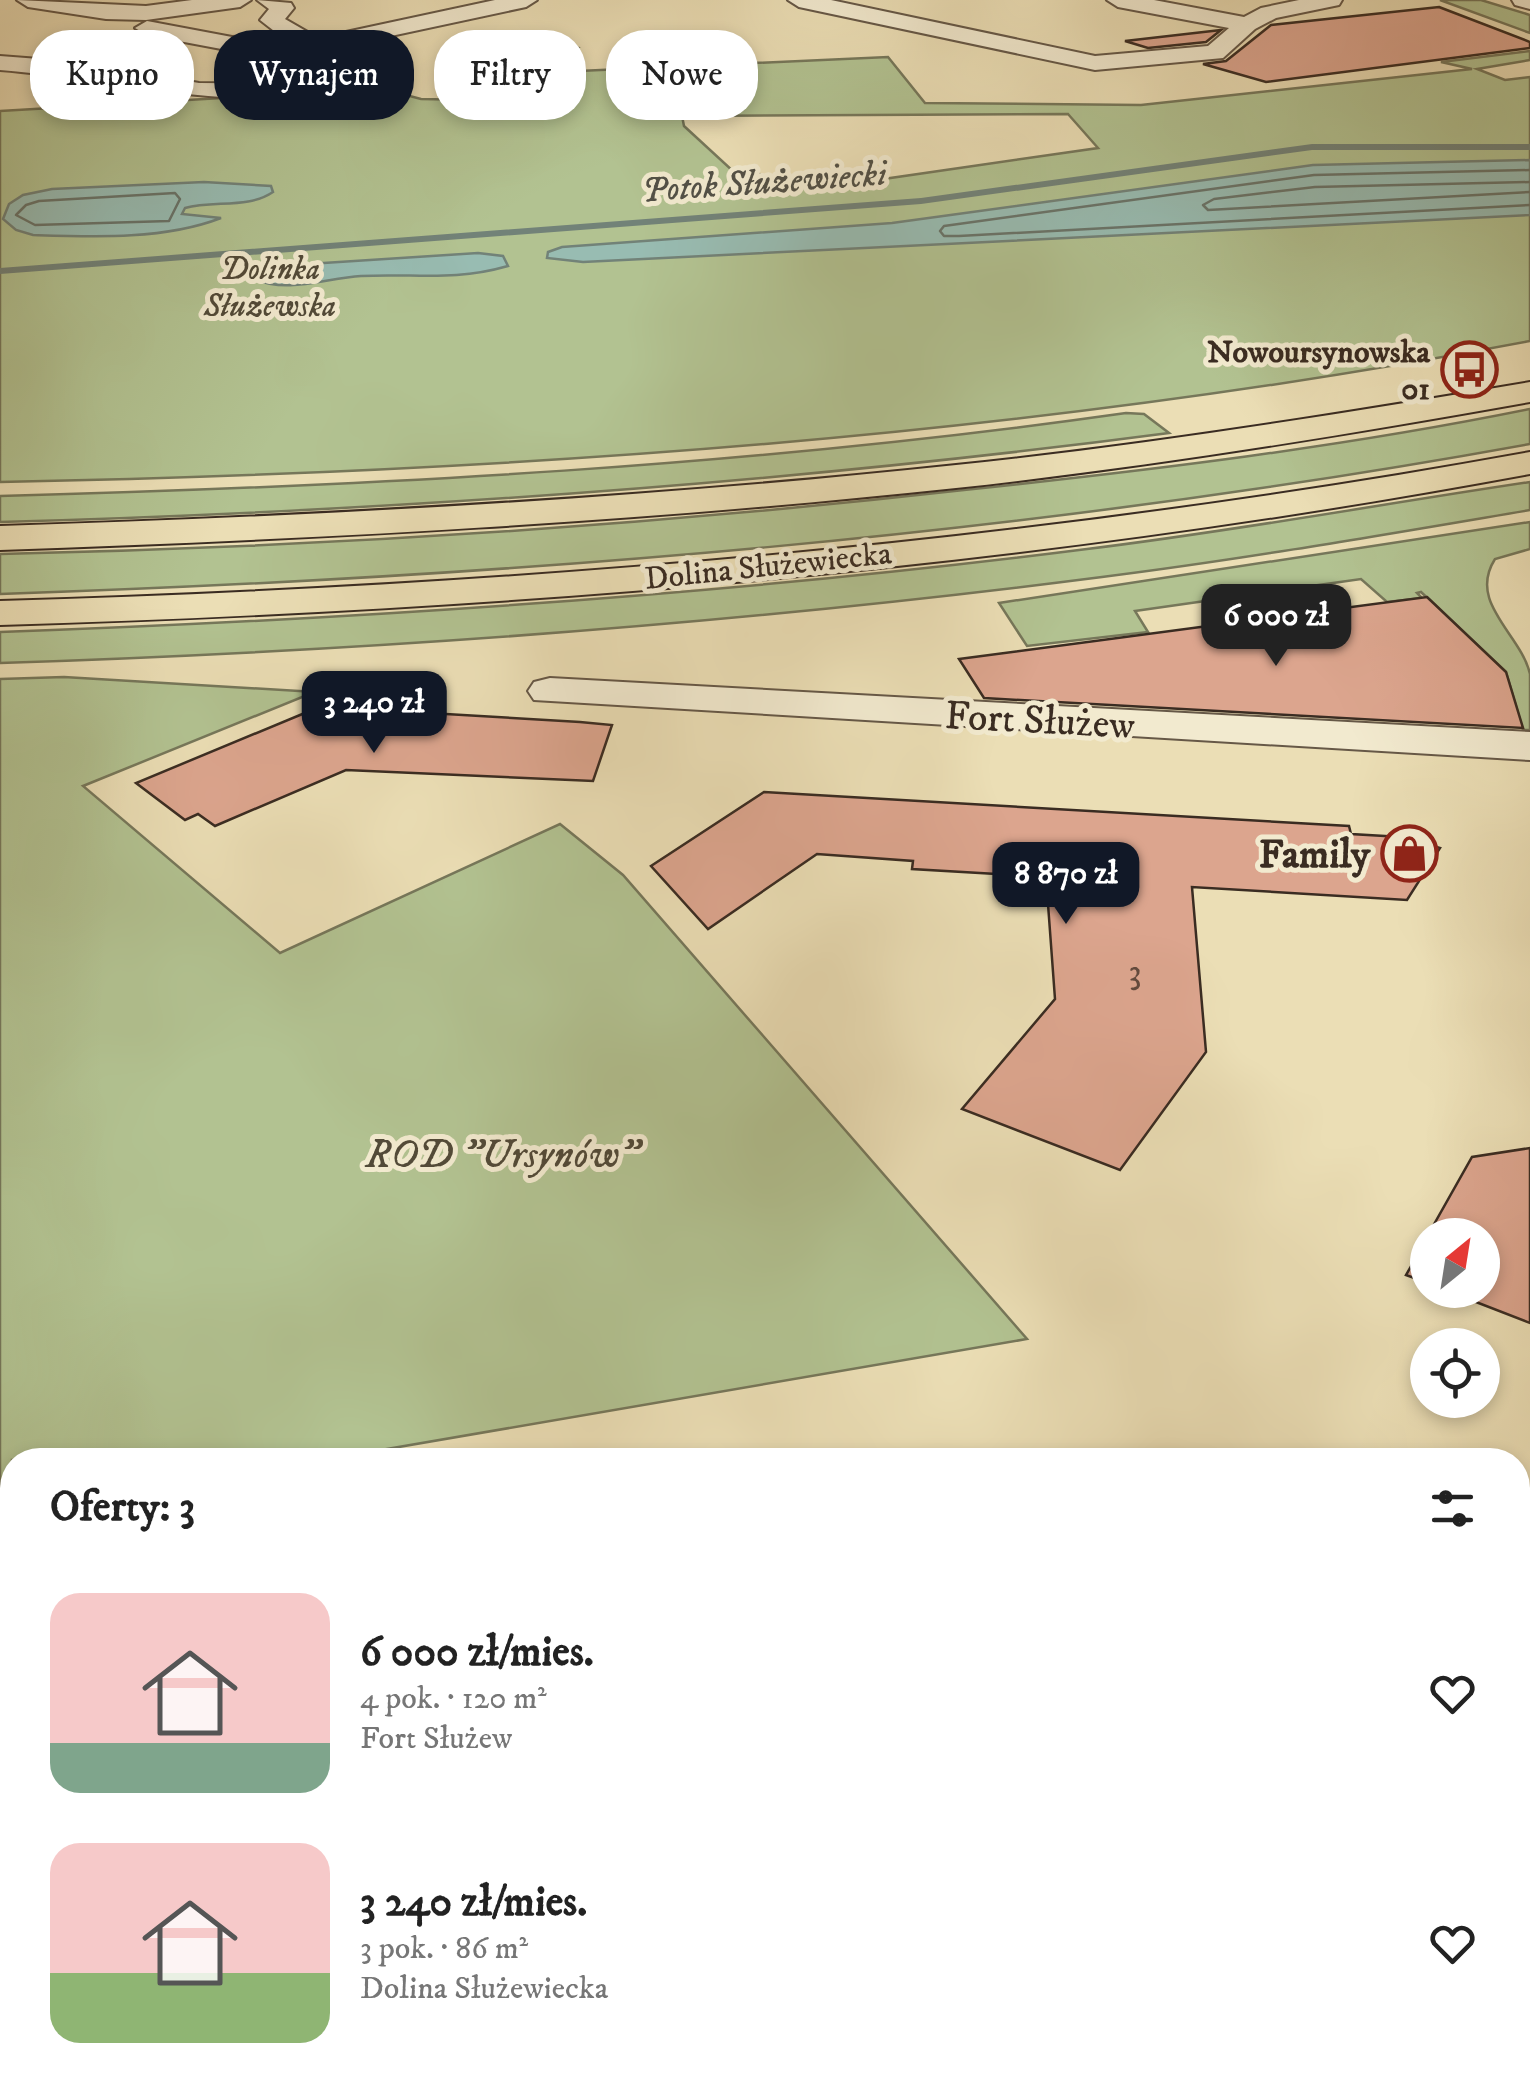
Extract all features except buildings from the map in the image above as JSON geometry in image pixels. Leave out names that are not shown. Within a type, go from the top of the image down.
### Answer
[{"type":"main road","name":"Dolina Służewiecka","points":[[0,538],[394,523],[821,490],[1238,440],[1530,392]]},
{"type":"main road","name":"Dolina Służewiecka","points":[[0,612],[410,598],[760,567],[1264,507],[1528,464]]},
{"type":"street","points":[[28,0],[106,12],[146,13],[240,0]]},
{"type":"street","points":[[268,0],[283,8],[271,20],[287,30]]},
{"type":"street","points":[[373,30],[526,0]]},
{"type":"street","points":[[799,0],[1095,63],[1198,56],[1223,48],[1247,24],[1268,13],[1331,0]]},
{"type":"street","points":[[1118,0],[1247,24]]},
{"type":"street","points":[[146,13],[133,26],[214,41]]},
{"type":"street","points":[[0,63],[78,69],[214,91]]},
{"type":"street","name":"Fort Służew","points":[[550,691],[1530,746]]},
{"type":"green space","points":[[1440,0],[1481,0],[1530,15],[1530,33]]},
{"type":"green space","name":"Dolinka Służewska","points":[[1530,51],[1530,60],[1477,69],[1505,80],[1530,77],[1530,341],[1150,402],[768,444],[384,469],[0,482],[0,111],[30,109],[30,120],[194,120],[194,100],[214,98],[214,120],[414,120],[414,97],[434,99],[434,120],[586,120],[586,71],[606,70],[606,120],[683,120],[684,126],[735,173],[756,171],[768,181],[824,176],[828,187],[1098,148],[1068,114],[758,116],[758,63],[888,57],[925,103],[1141,105],[1472,69],[1441,62]]},
{"type":"green space","points":[[1530,409],[1530,444],[1150,504],[768,547],[576,563],[0,594],[0,554],[362,540],[724,514],[1177,466],[1389,435]]},
{"type":"green space","points":[[1144,414],[1169,433],[732,481],[293,511],[0,522],[0,496],[564,471],[846,447]]},
{"type":"green space","points":[[1530,482],[1530,510],[1209,562],[965,594],[690,622],[414,643],[0,663],[0,632],[408,612],[816,580],[1142,542]]},
{"type":"green space","points":[[1530,522],[1530,549],[1495,559],[1487,590],[1530,674],[1530,730],[1523,730],[1506,672],[1421,592],[1417,593],[1422,598],[1387,602],[1361,579],[1135,611],[1148,632],[1027,646],[999,603]]},
{"type":"green space","name":"ROD \"Ursynów\"","points":[[64,677],[332,693],[307,695],[83,786],[280,953],[560,824],[623,875],[1027,1339],[393,1448],[0,1448],[0,679]]},
{"type":"water","points":[[1530,160],[1530,215],[583,262],[547,258],[548,252],[562,247],[892,223],[1313,165]]},
{"type":"water","points":[[204,182],[271,186],[273,192],[253,201],[185,208],[182,214],[221,218],[153,234],[33,235],[16,230],[3,219],[9,204],[23,195],[52,189]]},
{"type":"water","points":[[478,253],[503,256],[508,266],[469,274],[361,276],[293,285],[255,279],[266,270],[308,264]]},
{"type":"waterway","name":"Potok Służewiecki","points":[[0,271],[921,201],[1312,147],[1530,147]]},
{"type":"place","name":"Nowoursynowska 01","points":[[1469,369]]},
{"type":"place","name":"Family","points":[[1409,853]]}]
